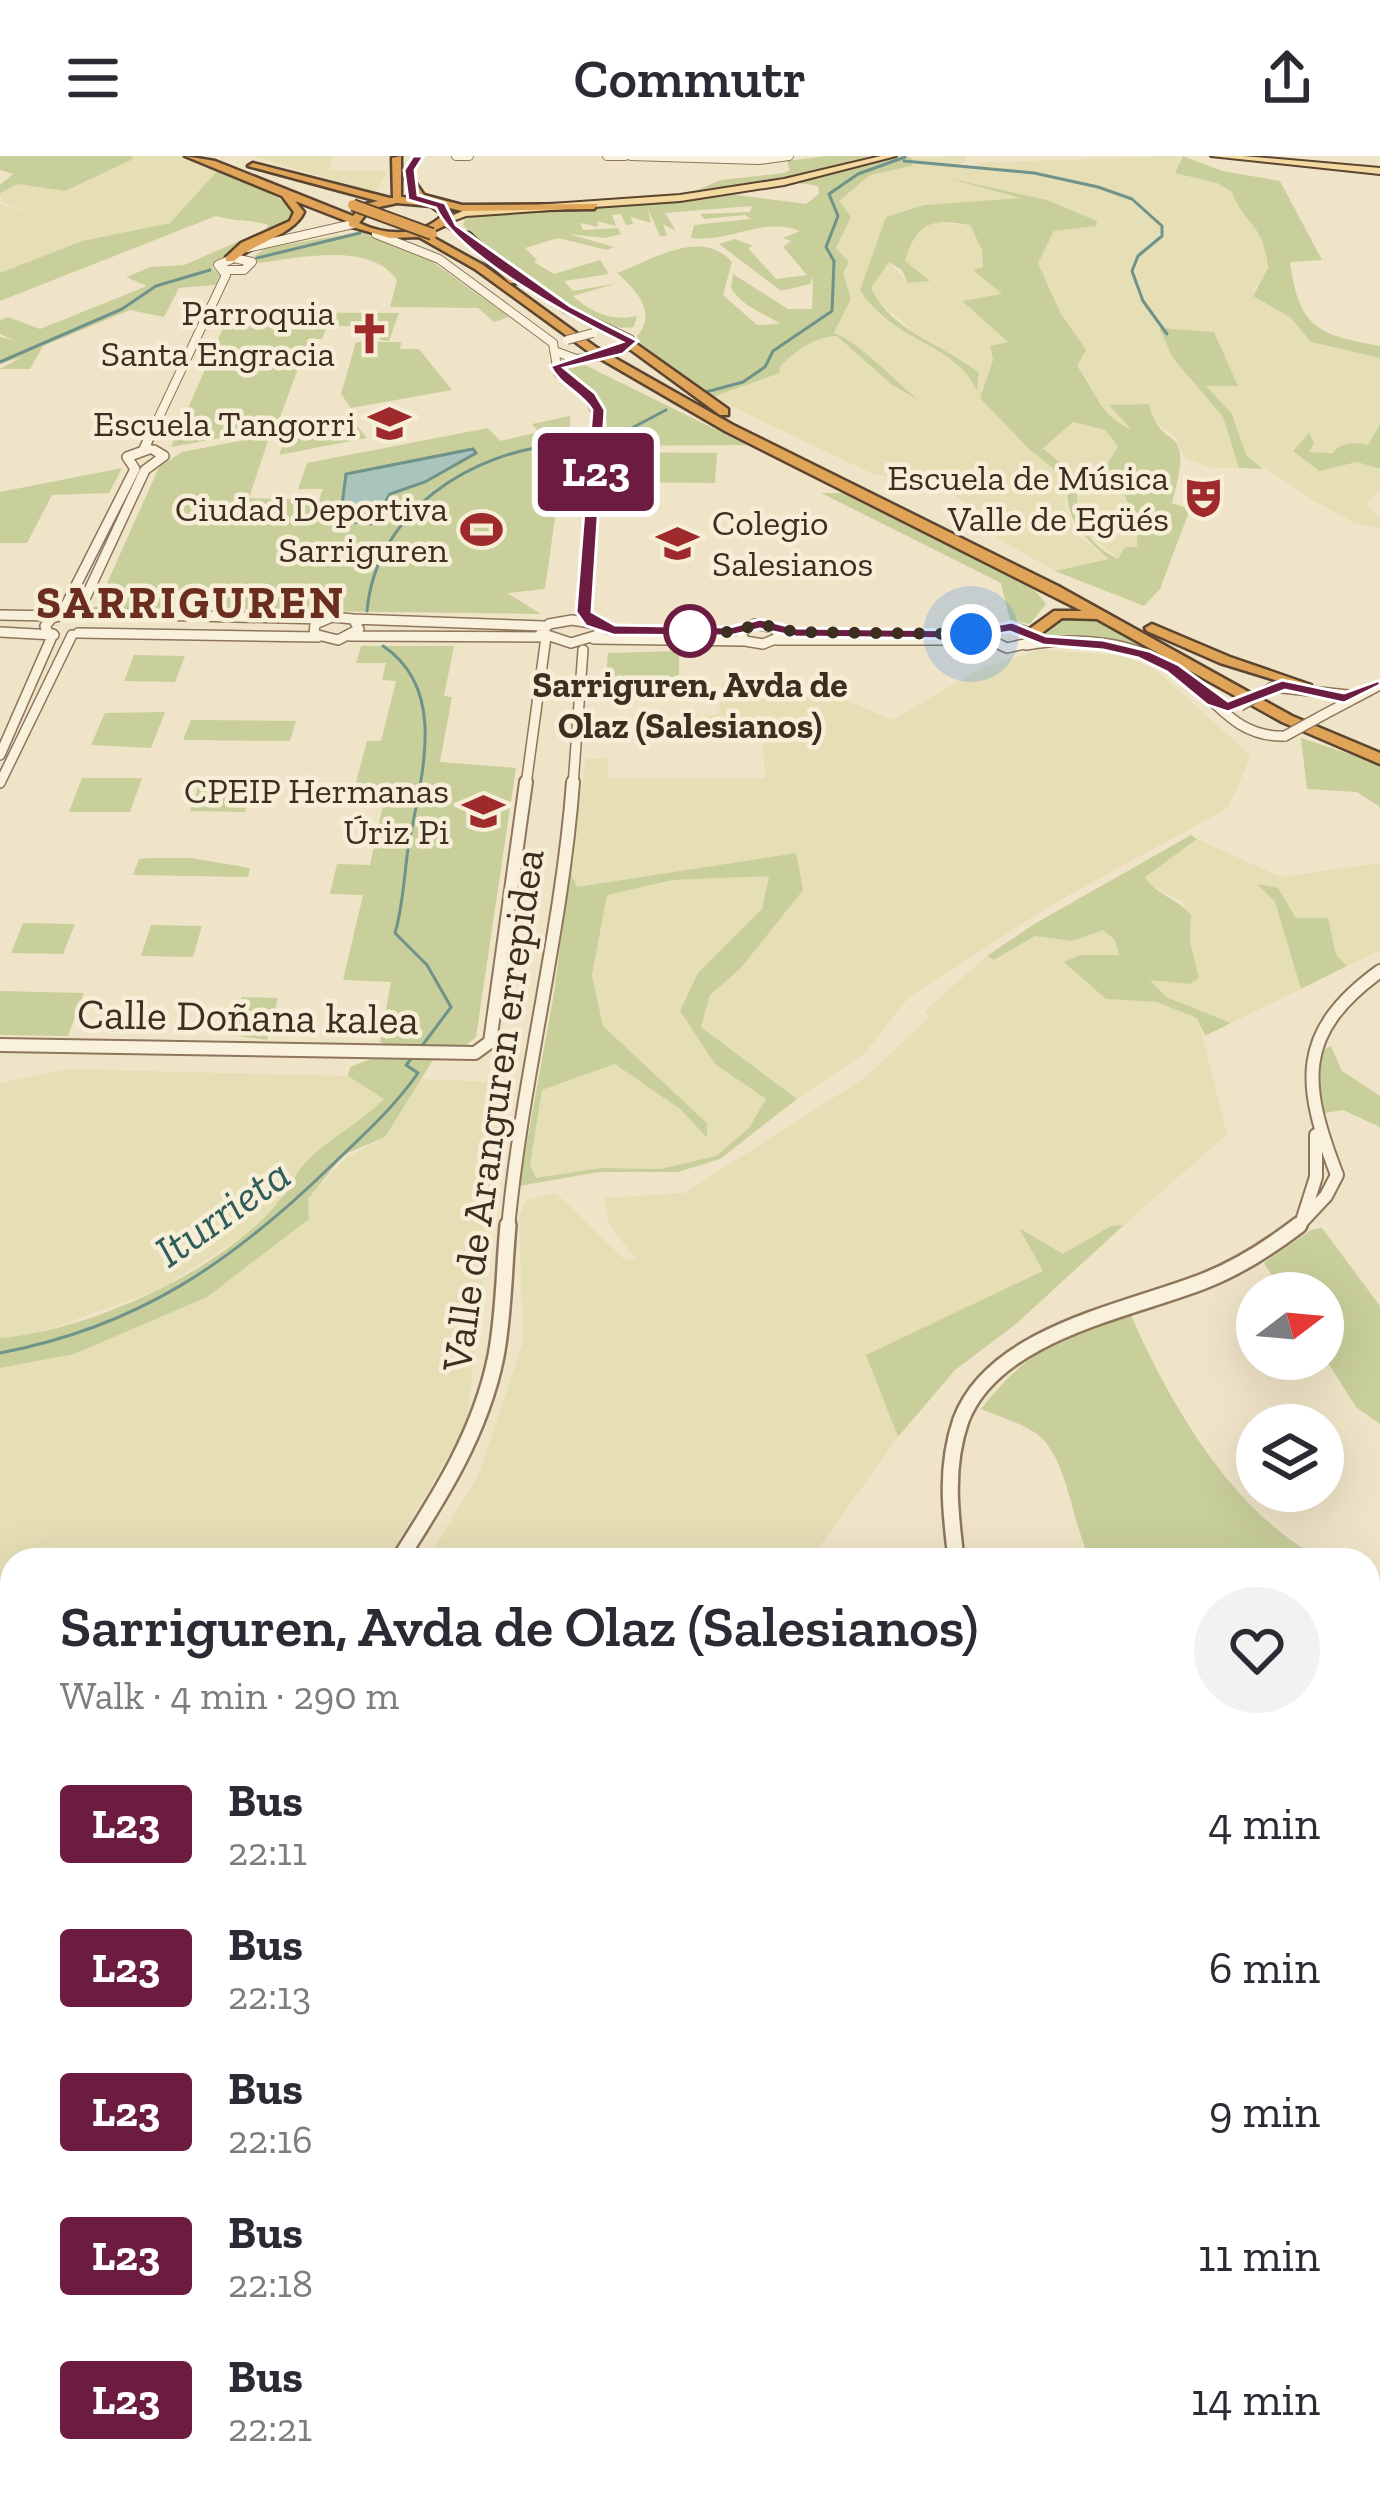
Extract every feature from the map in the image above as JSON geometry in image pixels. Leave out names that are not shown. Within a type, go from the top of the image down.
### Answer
[{"type":"highway","points":[[194,156],[225,161],[375,196],[441,206],[447,210],[447,221],[416,234],[376,234],[225,161]]},
{"type":"highway","points":[[194,156],[350,206]]},
{"type":"highway","points":[[355,224],[366,206],[397,196],[404,176],[412,158],[395,157],[404,176],[415,200]]},
{"type":"highway","points":[[225,161],[469,252],[547,309],[665,383],[1076,592],[1203,651],[1304,686]]},
{"type":"highway","points":[[225,161],[282,196],[299,215],[292,224],[245,245],[230,262]]},
{"type":"highway","points":[[404,176],[416,195],[454,207],[595,206]]},
{"type":"highway","points":[[428,236],[468,263],[535,330]]},
{"type":"highway","points":[[428,236],[469,260],[541,315],[702,416]]},
{"type":"highway","points":[[470,238],[547,309]]},
{"type":"highway","points":[[625,348],[716,407],[819,463]]},
{"type":"highway","points":[[577,359],[702,416],[1099,616]]},
{"type":"highway","points":[[624,368],[729,428],[944,535],[1287,719],[1377,755]]},
{"type":"highway","points":[[1026,636],[1049,611],[1047,598],[1034,583]]},
{"type":"highway","points":[[1076,592],[1377,755]]},
{"type":"highway","points":[[1026,636],[1062,613],[1099,616]]},
{"type":"main road","points":[[470,238],[457,223],[466,216],[744,189],[889,156]]},
{"type":"main road","points":[[1215,156],[1380,171]]},
{"type":"main road","points":[[441,206],[467,211],[595,206]]},
{"type":"main road","points":[[447,221],[465,212],[595,206]]},
{"type":"street","points":[[456,156],[469,156]]},
{"type":"street","points":[[608,156],[788,156]]},
{"type":"street","points":[[447,221],[566,309],[627,337],[625,348],[557,366]]},
{"type":"street","points":[[230,262],[247,259],[257,248],[355,224]]},
{"type":"street","points":[[149,450],[230,262],[252,246],[355,224]]},
{"type":"street","points":[[376,234],[439,259],[557,351],[577,359]]},
{"type":"street","points":[[149,450],[239,271],[252,266],[247,259]]},
{"type":"street","points":[[230,262],[239,271]]},
{"type":"street","points":[[582,643],[602,634],[592,621],[598,410],[590,396],[562,376],[557,351],[567,340],[609,332]]},
{"type":"street","points":[[0,755],[51,633],[46,623],[72,601],[135,469],[127,457],[149,450],[164,456],[144,471],[84,601],[84,616],[90,624],[75,634],[0,783]]},
{"type":"street","points":[[132,464],[152,464]]},
{"type":"street","points":[[0,615],[353,619],[582,643],[630,636],[744,635],[760,624],[778,635],[994,644],[1026,636]]},
{"type":"street","points":[[318,637],[313,627],[324,619]]},
{"type":"street","points":[[350,636],[359,626],[353,619]]},
{"type":"street","points":[[0,632],[546,638],[572,620],[744,635],[764,644],[778,635],[991,630],[1144,655],[1173,669],[1236,726],[1253,735],[1285,736],[1378,683]]},
{"type":"street","points":[[991,630],[987,635],[994,644]]},
{"type":"street","name":"Calle Doñana kalea","points":[[0,1045],[475,1053],[491,1038],[546,638]]},
{"type":"street","name":"Valle de Aranguren errepidea","points":[[407,1548],[449,1481],[477,1422],[496,1356],[515,1154],[569,838],[582,643]]},
{"type":"street","points":[[1236,726],[1231,714],[1274,687],[1304,686],[1334,698],[1357,696]]},
{"type":"street","points":[[1323,693],[1331,704],[1325,714]]},
{"type":"street","points":[[1208,698],[1224,706],[1240,706]]},
{"type":"street","points":[[954,1548],[949,1476],[957,1432],[975,1398],[997,1372],[1025,1350],[1074,1325],[1250,1261],[1302,1222],[1316,1177],[1309,1075],[1315,1047],[1340,1004],[1380,971]]},
{"type":"shaded area","points":[[131,156],[179,156],[220,168],[170,223],[82,241],[0,273],[0,204],[31,214],[2,202],[0,193],[18,184],[64,191]]},
{"type":"shaded area","points":[[251,156],[334,156],[329,170],[387,171],[376,191],[370,191]]},
{"type":"shaded area","points":[[966,156],[967,161],[953,165],[995,171],[971,163],[1175,156],[1181,157],[1176,173],[1217,183],[1232,192],[1266,246],[1267,274],[1253,296],[1290,317],[1311,342],[1380,358],[1380,424],[1368,446],[1355,442],[1324,455],[1309,452],[1314,443],[1309,434],[1293,450],[1319,471],[1357,462],[1380,469],[1380,490],[1365,504],[1380,517],[1380,529],[1355,523],[1314,501],[1246,455],[1232,414],[1205,385],[1237,385],[1214,332],[1159,329],[1173,358],[1223,417],[1239,468],[1212,468],[1185,458],[1175,437],[1153,420],[1149,404],[1110,405],[1135,431],[1097,406],[1090,383],[1077,366],[1085,350],[1061,314],[1038,262],[1054,231],[1096,226],[1097,221],[1047,200],[949,178],[1025,198],[924,205],[887,217],[861,290],[883,319],[961,364],[978,389],[979,373],[959,357],[925,342],[877,300],[871,288],[889,262],[909,283],[929,281],[905,262],[916,230],[926,222],[970,225],[982,250],[983,268],[974,271],[1002,294],[963,302],[1008,343],[990,346],[993,360],[981,399],[1030,450],[1067,479],[1065,507],[1078,535],[1110,559],[1055,571],[990,534],[964,502],[949,492],[871,473],[712,397],[779,373],[778,368],[802,347],[837,336],[851,299],[843,273],[849,262],[836,248],[850,217],[838,202],[847,191],[870,175],[912,166],[912,158]]},
{"type":"shaded area","points":[[1073,422],[1105,430],[1118,446],[1106,468],[1076,476],[1043,447]]},
{"type":"shaded area","points":[[1112,468],[1138,531],[1138,547],[1119,559],[1083,531],[1078,515],[1078,480]]},
{"type":"shaded area","points":[[1040,650],[1119,655],[1154,668],[1251,756],[1228,808],[1051,905],[909,997],[864,1054],[797,1099],[701,1027],[710,995],[740,969],[796,853],[576,887],[570,872],[586,759],[607,758],[609,778],[765,778],[762,731],[693,731],[690,717],[719,714],[722,684],[735,669],[754,699],[832,694],[892,720],[982,668]]},
{"type":"shaded area","points":[[1197,839],[1281,877],[1380,863],[1380,950],[1347,966],[1296,918],[1278,888],[1259,886],[1275,902],[1301,989],[1231,1023],[1166,997],[1148,979],[1190,984],[1199,977],[1190,942],[1191,915],[1181,901],[1148,884],[1145,877]]},
{"type":"shaded area","points":[[769,876],[762,909],[698,973],[680,1011],[715,1064],[767,1100],[749,1128],[716,1156],[660,1169],[601,1168],[536,1179],[530,1166],[542,1090],[616,1064],[680,1109],[705,1137],[707,1123],[603,1026],[592,975],[607,895],[673,880]]},
{"type":"shaded area","points":[[1103,930],[1116,940],[1120,956],[1080,955],[1106,999],[1157,1002],[1198,1018],[1227,1134],[1124,1225],[1111,1227],[1063,1254],[1021,1231],[1044,1271],[867,1355],[898,1437],[819,1548],[433,1548],[478,1476],[523,1342],[519,1217],[526,1200],[556,1193],[624,1259],[636,1260],[608,1222],[604,1198],[684,1193],[866,1077],[929,1017],[925,1011],[987,956],[995,960],[1035,936],[1072,941]]},
{"type":"shaded area","points":[[67,1069],[348,1076],[385,1098],[357,1126],[306,1161],[278,1203],[243,1236],[161,1289],[32,1335],[0,1338],[0,1083]]},
{"type":"shaded area","points":[[421,1079],[498,1082],[506,1092],[466,1426],[394,1548],[0,1548],[0,1368],[74,1354],[308,1199],[346,1158],[385,1137]]},
{"type":"green space","points":[[0,156],[133,159],[65,191],[18,184],[0,193],[0,185],[13,174],[0,170]]},
{"type":"green space","points":[[870,156],[771,181],[685,195],[721,180],[784,173],[790,170],[787,161]]},
{"type":"green space","points":[[903,156],[912,158],[912,166],[870,175],[839,201],[851,217],[836,248],[849,262],[843,273],[851,299],[834,333],[920,401],[891,384],[837,336],[805,346],[779,368],[780,373],[712,397],[640,343],[637,336],[645,310],[617,273],[691,247],[720,252],[732,262],[723,295],[757,325],[780,324],[736,295],[731,288],[733,274],[788,309],[812,309],[813,277],[810,284],[781,291],[719,244],[735,239],[753,246],[748,248],[776,279],[807,275],[783,247],[791,241],[783,238],[800,231],[773,226],[691,238],[694,225],[751,219],[745,215],[704,219],[700,214],[750,212],[752,206],[665,213],[676,231],[663,224],[667,236],[660,236],[648,209],[651,223],[631,217],[633,224],[626,225],[621,214],[612,215],[616,226],[580,223],[583,230],[618,228],[621,234],[605,238],[569,234],[614,247],[607,250],[558,238],[525,248],[537,260],[534,262],[554,274],[600,260],[609,274],[564,281],[573,291],[618,283],[573,296],[602,314],[637,316],[634,327],[615,327],[568,307],[518,274],[463,225],[465,219],[481,215],[728,194],[806,204],[819,194],[818,186],[792,182]]},
{"type":"green space","points":[[1183,156],[1222,171],[1280,181],[1322,260],[1290,262],[1306,315],[1341,338],[1380,346],[1380,358],[1311,342],[1290,317],[1253,296],[1268,268],[1262,240],[1232,192],[1217,183],[1175,173]]},
{"type":"green space","points":[[220,168],[256,182],[295,210],[294,220],[214,262],[212,268],[220,275],[215,285],[179,288],[164,317],[130,310],[43,346],[30,369],[0,369],[22,357],[0,364],[0,337],[13,340],[0,334],[0,320],[8,317],[40,329],[147,286],[126,277],[151,267],[184,265],[267,229],[262,223],[216,216],[0,301],[0,273],[82,241],[170,223]]},
{"type":"green space","points":[[943,177],[1047,200],[1097,221],[1096,226],[1054,231],[1038,263],[1061,314],[1086,350],[1077,366],[1105,410],[1131,429],[1109,405],[1149,404],[1161,430],[1179,447],[1172,503],[1190,509],[1160,589],[1144,606],[1055,571],[1109,559],[1076,525],[1068,505],[1067,479],[1030,450],[980,398],[993,360],[990,346],[1008,342],[962,301],[1002,294],[973,270],[983,267],[982,250],[970,225],[935,223],[915,238],[905,261],[930,281],[908,283],[902,270],[889,262],[871,288],[905,327],[979,373],[977,391],[955,362],[889,321],[860,290],[886,217],[924,205],[1021,198]],"holes":[[[1073,422],[1105,430],[1118,446],[1106,467],[1076,476],[1043,448]],[[1113,469],[1135,521],[1138,547],[1125,547],[1118,559],[1090,537],[1080,517],[1077,493],[1078,480]]]},
{"type":"green space","points":[[360,232],[420,253],[509,317],[494,322],[478,308],[390,307],[397,280],[370,260],[333,255],[259,263],[253,257],[265,248]]},
{"type":"green space","points":[[230,312],[399,313],[389,341],[380,340],[383,326],[327,326],[322,339],[309,339],[276,428],[171,447]]},
{"type":"green space","points":[[1159,328],[1214,332],[1238,386],[1206,386],[1232,414],[1246,455],[1263,469],[1239,468],[1223,417],[1173,358]]},
{"type":"green space","points":[[356,342],[401,342],[400,349],[419,349],[452,390],[351,408],[341,394]]},
{"type":"green space","points":[[585,365],[747,445],[606,446],[604,405],[567,368]]},
{"type":"green space","points":[[570,416],[570,447],[565,448],[545,589],[507,593],[541,614],[96,608],[159,467],[182,452],[270,435],[249,498],[319,500],[323,489],[298,489],[307,463],[488,428],[500,441],[539,432],[532,424]]},
{"type":"green space","points":[[353,421],[367,438],[279,455],[287,434]]},
{"type":"green space","points":[[1380,424],[1380,469],[1357,462],[1319,471],[1293,451],[1309,433],[1314,443],[1309,452],[1332,453],[1348,444],[1368,445]]},
{"type":"green space","points":[[613,452],[717,453],[715,483],[609,482]]},
{"type":"green space","points":[[122,468],[109,493],[52,495],[27,543],[0,543],[0,492]]},
{"type":"green space","points":[[821,493],[843,493],[953,542],[1011,574],[1046,604],[1030,624],[1010,620],[1001,583]]},
{"type":"green space","points":[[1087,616],[1145,647],[1143,651],[1036,635],[1057,617]]},
{"type":"green space","points":[[361,646],[454,646],[444,696],[452,697],[440,762],[516,768],[476,1037],[463,1048],[396,1047],[380,1042],[391,982],[343,980],[363,895],[330,894],[337,864],[370,865],[387,787],[355,786],[367,741],[381,741],[396,681],[382,680],[386,663],[356,663]]},
{"type":"green space","points":[[679,651],[679,679],[606,679],[608,653]]},
{"type":"green space","points":[[134,655],[185,656],[175,682],[124,681]]},
{"type":"green space","points":[[165,712],[151,748],[91,745],[105,713]]},
{"type":"green space","points":[[191,720],[296,721],[290,741],[183,740]]},
{"type":"green space","points":[[1301,738],[1380,764],[1380,807],[1357,792],[1307,789]]},
{"type":"green space","points":[[82,778],[142,778],[130,812],[69,812]]},
{"type":"green space","points":[[200,781],[255,782],[245,812],[190,811]]},
{"type":"green space","points":[[1191,835],[1197,839],[1145,877],[1191,915],[1190,942],[1199,978],[1190,984],[1150,980],[1166,997],[1231,1023],[1205,1036],[1197,1018],[1157,1002],[1106,999],[1064,962],[1080,955],[1119,955],[1115,940],[1103,930],[1072,941],[1035,936],[994,960],[987,956],[1036,923]]},
{"type":"green space","points":[[796,853],[803,890],[740,969],[710,995],[701,1027],[797,1099],[720,1159],[678,1172],[599,1172],[519,1186],[554,993],[570,872],[577,887]],"holes":[[[769,876],[762,909],[698,973],[680,1011],[715,1064],[766,1099],[749,1128],[716,1156],[660,1169],[601,1168],[536,1178],[530,1165],[542,1090],[615,1064],[680,1109],[707,1138],[707,1123],[603,1026],[592,975],[607,895],[673,880]]]},
{"type":"green space","points":[[191,858],[250,868],[248,877],[133,875],[139,859]]},
{"type":"green space","points":[[1257,884],[1278,888],[1296,918],[1328,918],[1336,955],[1347,966],[1301,989],[1275,902]]},
{"type":"green space","points":[[23,923],[75,924],[63,954],[11,953]]},
{"type":"green space","points":[[151,925],[202,926],[193,957],[141,956]]},
{"type":"green space","points":[[0,991],[84,993],[68,1036],[0,1035]]},
{"type":"green space","points":[[242,997],[278,998],[267,1040],[231,1035]]},
{"type":"green space","points":[[1331,1046],[1342,1071],[1380,1096],[1380,1127],[1343,1110],[1319,1114],[1321,1051]]},
{"type":"green space","points":[[371,1059],[433,1060],[385,1137],[343,1155],[308,1199],[309,1219],[207,1297],[74,1354],[0,1368],[0,1338],[73,1323],[152,1293],[255,1227],[313,1155],[384,1099],[348,1076],[350,1067]]},
{"type":"green space","points":[[1124,1225],[1016,1324],[955,1370],[898,1437],[866,1355],[1043,1271],[1019,1228],[1063,1254],[1111,1226]]},
{"type":"green space","points":[[1322,1228],[1380,1306],[1380,1424],[1356,1407],[1339,1380],[1344,1380],[1344,1272],[1270,1272],[1264,1263],[1311,1230]]},
{"type":"green space","points":[[1131,1315],[1186,1420],[1236,1489],[1236,1512],[1257,1512],[1305,1548],[1086,1548],[1062,1472],[1045,1442],[1028,1428],[981,1409],[1015,1372],[1047,1348]]},
{"type":"water","points":[[473,449],[476,453],[425,482],[390,494],[371,524],[340,521],[346,474]]},
{"type":"waterway","points":[[706,392],[743,382],[765,367],[773,351],[832,311],[834,261],[826,247],[838,216],[829,194],[858,174],[905,157]]},
{"type":"waterway","points":[[904,161],[1034,173],[1132,199],[1162,226],[1162,236],[1138,256],[1132,271],[1143,301],[1167,334]]},
{"type":"waterway","points":[[257,258],[360,233]]},
{"type":"waterway","points":[[0,362],[122,309],[156,286],[210,270]]},
{"type":"waterway","name":"Iturrieta","points":[[609,440],[666,410]]},
{"type":"waterway","name":"Iturrieta","points":[[367,611],[374,576],[388,544],[434,493],[495,459],[564,444]]},
{"type":"waterway","name":"Iturrieta","points":[[383,646],[404,665],[424,713],[423,768],[395,933],[427,965],[451,1007],[422,1046]]},
{"type":"waterway","name":"Iturrieta","points":[[0,1353],[50,1341],[139,1308],[219,1261],[293,1201],[387,1111],[418,1073],[406,1065],[412,1058]]},
{"type":"bus line","name":"L23","points":[[419,156],[410,170],[410,195],[415,200],[441,206],[447,210],[446,222],[451,227],[566,309],[631,341],[619,351],[557,366],[558,373],[590,396],[598,410],[584,614],[600,627],[730,632],[760,624],[796,632],[965,634],[1012,627],[1043,640],[1103,645],[1144,655],[1228,706],[1240,706],[1282,685],[1314,688],[1334,698],[1357,696],[1380,685]]},
{"type":"place","name":"Parroquia Santa Engracia","points":[[369,333]]},
{"type":"place","name":"Escuela Tangorri","points":[[390,423]]},
{"type":"place","name":"Escuela de Música Valle de Egüés","points":[[1203,498]]},
{"type":"place","name":"Ciudad Deportiva Sarriguren","points":[[482,529]]},
{"type":"place","name":"Colegio Salesianos","points":[[678,543]]},
{"type":"place","name":"Sarriguren, Avda de Olaz (Salesianos)","points":[[690,631]]},
{"type":"place","name":"CPEIP Hermanas Úriz Pi","points":[[483,811]]},
{"type":"district","name":"SARRIGUREN","points":[[191,602]]},
{"type":"route","points":[[690,631],[676,631],[730,632],[760,624],[796,632],[971,634]]}]
